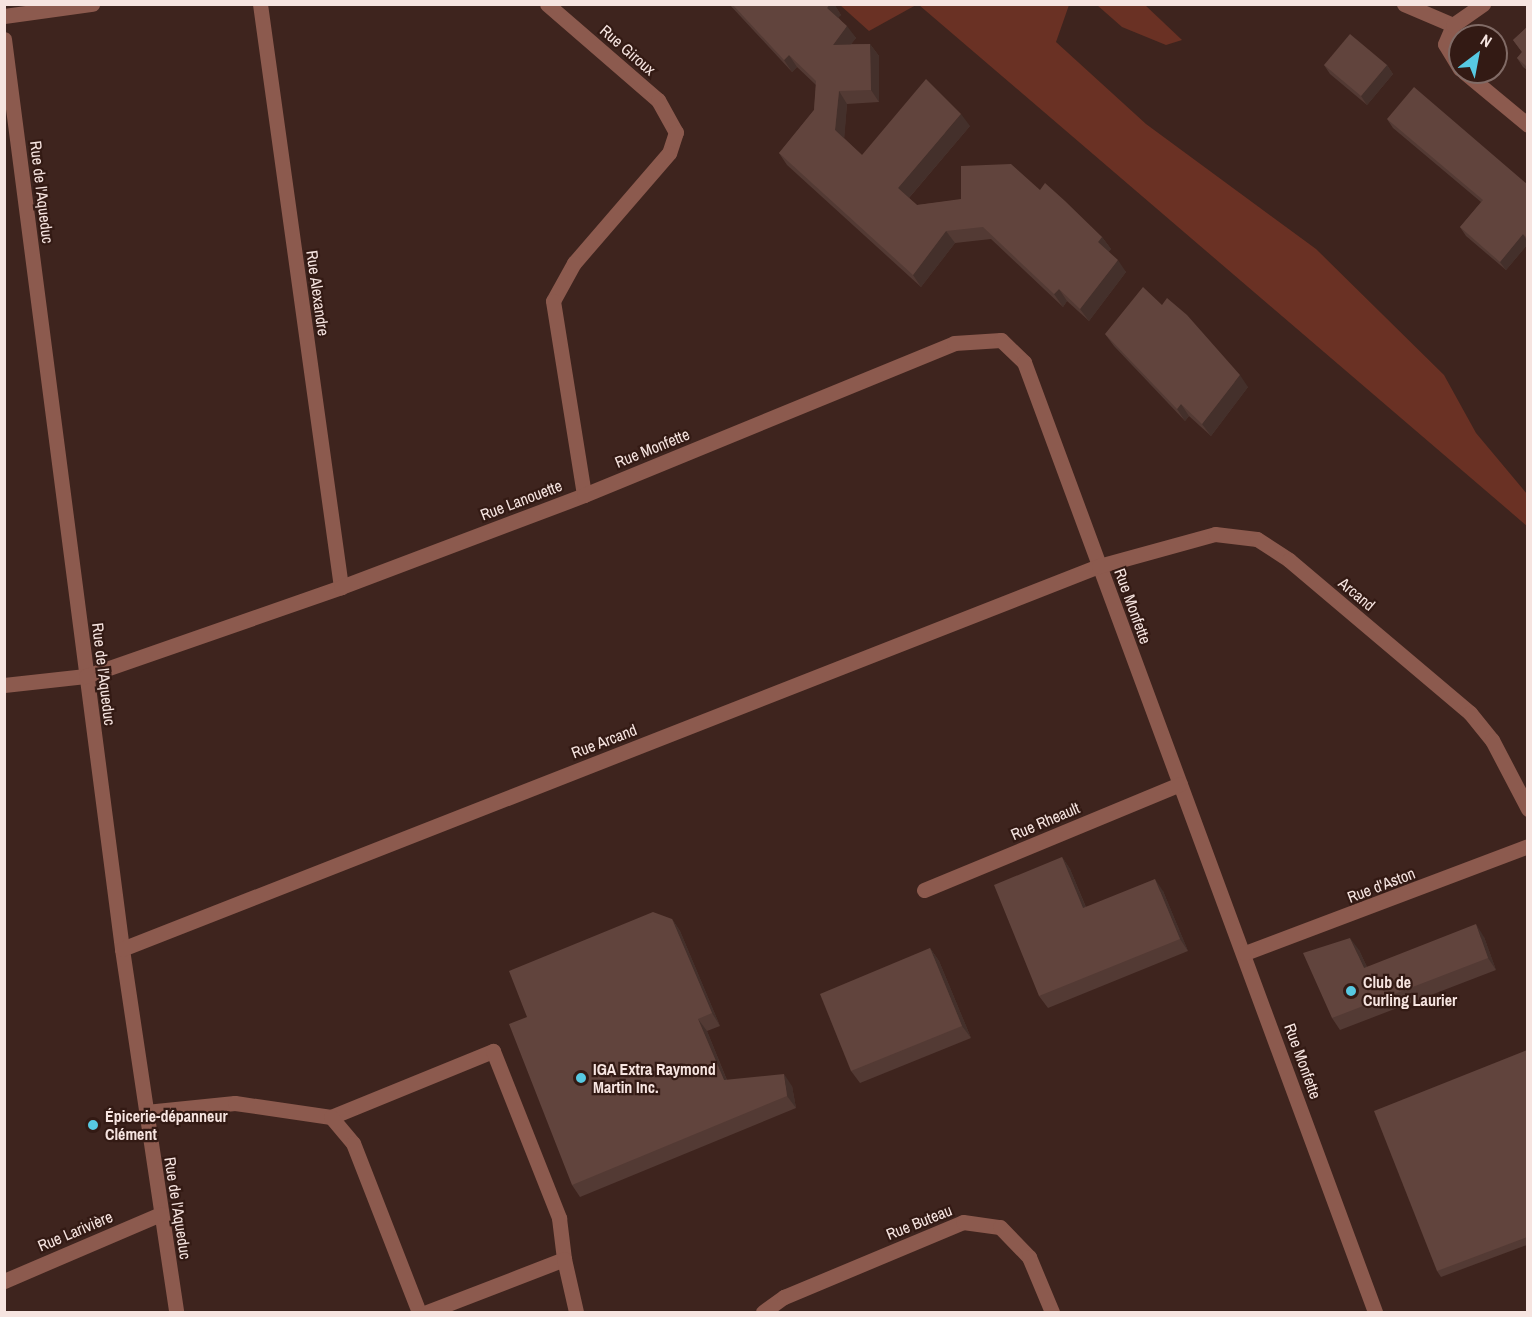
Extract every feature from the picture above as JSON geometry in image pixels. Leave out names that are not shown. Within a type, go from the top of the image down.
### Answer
[{"type":"street","points":[[4,16],[92,4]]},
{"type":"street","name":"Rue Alexandre","points":[[260,4],[341,587]]},
{"type":"street","name":"Rue Giroux","points":[[547,4],[658,100]]},
{"type":"street","points":[[1404,4],[1449,24]]},
{"type":"street","points":[[1456,24],[1483,4]]},
{"type":"street","name":"Rue de l'Aqueduc","points":[[4,39],[122,949],[176,1312]]},
{"type":"street","points":[[1479,84],[1527,124]]},
{"type":"street","name":"Rue Lanouette","points":[[4,686],[86,676],[341,587],[584,495],[554,302],[574,263],[669,153],[676,132],[658,100]]},
{"type":"street","name":"Rue Monfette","points":[[584,495],[954,343],[991,338],[1011,345],[1024,362],[1245,954],[1374,1312]]},
{"type":"street","name":"Arcand","points":[[1099,566],[1215,534],[1257,539],[1470,713],[1492,740],[1527,809]]},
{"type":"street","name":"Rue Arcand","points":[[122,949],[1099,566]]},
{"type":"street","name":"Rue Rheault","points":[[924,890],[1180,784]]},
{"type":"street","name":"Rue d'Aston","points":[[1245,954],[1527,846]]},
{"type":"street","points":[[146,1112],[235,1103],[331,1117],[493,1051],[559,1218],[564,1259],[576,1312]]},
{"type":"street","points":[[331,1117],[353,1143],[419,1312]]},
{"type":"street","name":"Rue Larivière","points":[[4,1281],[160,1214]]},
{"type":"street","name":"Rue Buteau","points":[[763,1312],[784,1297],[963,1222],[1000,1227],[1029,1257],[1052,1312]]},
{"type":"street","points":[[427,1312],[564,1259]]},
{"type":"shaded area","points":[[840,5],[916,5],[869,31]]},
{"type":"shaded area","points":[[919,5],[1069,5],[1056,42],[1146,124],[1316,249],[1444,375],[1476,433],[1527,494],[1527,526]]},
{"type":"shaded area","points":[[1097,5],[1145,5],[1182,40],[1166,45],[1122,27]]},
{"type":"building","points":[[732,4],[830,4],[827,8],[847,26],[833,45],[870,44],[871,90],[839,91],[835,130],[862,155],[926,79],[961,114],[898,188],[917,205],[961,199],[961,166],[1011,164],[1040,190],[1045,183],[1102,237],[1098,242],[1118,260],[1080,309],[1059,289],[1054,294],[983,227],[946,231],[913,275],[779,153],[814,110],[816,81],[789,55],[784,60]]},
{"type":"building","points":[[1527,27],[1527,67],[1517,58],[1522,52],[1513,40]]},
{"type":"building","points":[[1350,34],[1387,65],[1361,96],[1324,65]]},
{"type":"building","points":[[1414,87],[1527,184],[1527,238],[1523,234],[1500,262],[1460,227],[1483,200],[1387,119]]},
{"type":"building","points":[[1143,287],[1162,305],[1167,298],[1187,315],[1240,375],[1202,424],[1181,404],[1177,409],[1105,334]]},
{"type":"building","points":[[1062,857],[1083,908],[1155,879],[1180,939],[1039,996],[994,885]]},
{"type":"building","points":[[653,912],[672,919],[712,1013],[698,1019],[724,1080],[784,1074],[787,1096],[572,1185],[509,1024],[527,1017],[509,971]]},
{"type":"building","points":[[1476,924],[1488,958],[1332,1018],[1303,953],[1350,938],[1364,968]]},
{"type":"building","points":[[930,948],[962,1026],[851,1071],[820,994]]},
{"type":"building","points":[[1527,1050],[1527,1237],[1437,1271],[1374,1111]]},
{"type":"place","name":"Club de Curling Laurier","points":[[1351,991]]},
{"type":"place","name":"IGA Extra Raymond Martin Inc.","points":[[581,1078]]},
{"type":"place","name":"Épicerie-dépanneur Clément","points":[[93,1125]]}]
